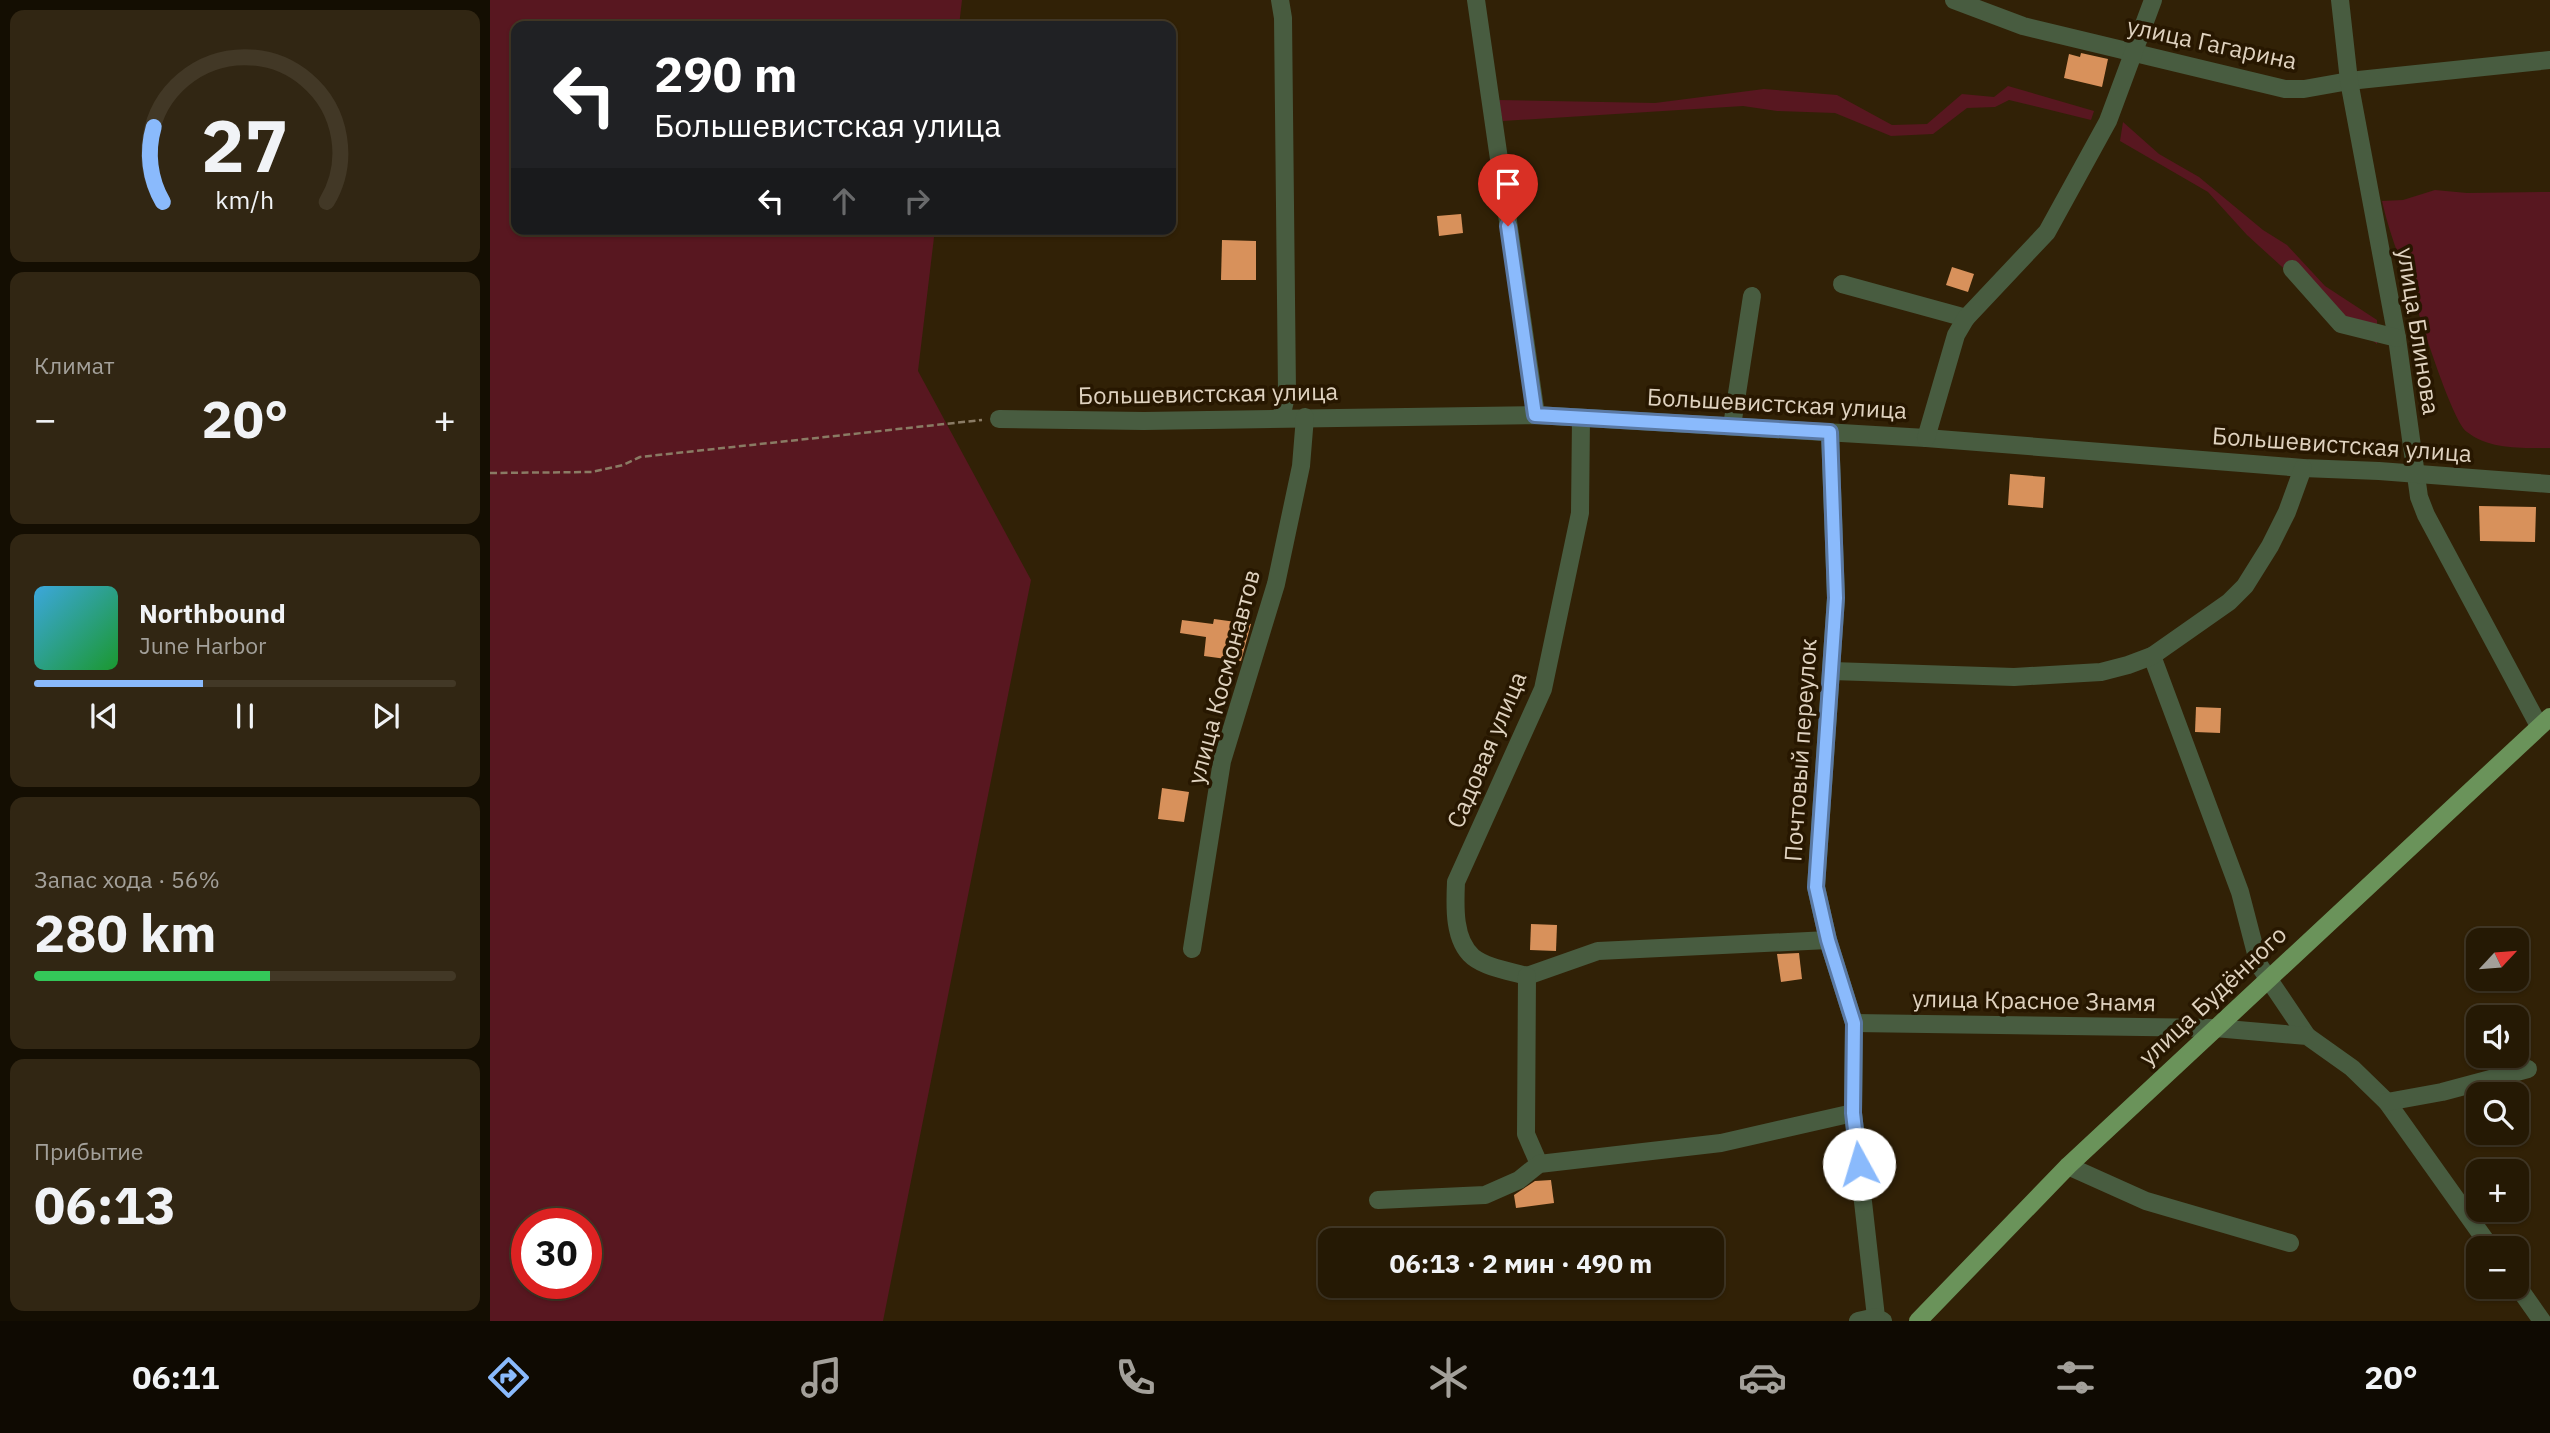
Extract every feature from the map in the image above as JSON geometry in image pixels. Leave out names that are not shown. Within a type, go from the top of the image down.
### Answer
[{"type":"main road","name":"улица Будённого","points":[[1918,1321],[2068,1167],[2545,722]]},
{"type":"street","points":[[1280,0],[1283,32],[1287,379],[1281,418]]},
{"type":"street","points":[[1476,0],[1535,415]]},
{"type":"street","points":[[1926,438],[1956,335],[1966,318],[2048,232],[2108,121],[2153,0]]},
{"type":"street","name":"улица Блинова","points":[[2340,0],[2349,81],[2397,338],[2419,497],[2426,515],[2545,722]]},
{"type":"street","name":"улица Гагарина","points":[[1957,1],[2023,26],[2285,89],[2550,61]]},
{"type":"street","points":[[2292,269],[2341,324],[2397,338]]},
{"type":"street","points":[[1842,284],[1966,318]]},
{"type":"street","points":[[1732,426],[1752,296]]},
{"type":"street","name":"Большевистская улица","points":[[999,419],[1144,421],[1535,415],[1926,438],[2302,468],[2550,484]]},
{"type":"street","name":"улица Космонавтов","points":[[1192,949],[1222,761],[1276,584],[1301,466],[1305,417]]},
{"type":"street","name":"Садовая улица","points":[[1527,976],[1496,968],[1473,957],[1462,939],[1454,914],[1457,882],[1543,689],[1580,513],[1581,418]]},
{"type":"street","name":"Почтовый переулок","points":[[1830,432],[1836,598],[1816,887],[1828,940],[1854,1023],[1853,1113],[1880,1319],[1858,1321]]},
{"type":"street","points":[[1832,671],[2014,677],[2101,672],[2152,656],[2229,602],[2245,586],[2287,512],[2302,468]]},
{"type":"street","points":[[2152,656],[2240,892],[2259,965],[2307,1036],[2352,1068],[2387,1102],[2482,1236]]},
{"type":"street","points":[[1539,1164],[1526,1134],[1527,976],[1598,951],[1828,940]]},
{"type":"street","name":"улица Красное Знамя","points":[[1854,1023],[2215,1028],[2307,1036]]},
{"type":"street","points":[[2387,1102],[2442,1093],[2528,1069]]},
{"type":"street","points":[[1378,1200],[1485,1195],[1519,1180],[1539,1164],[1721,1143],[1853,1113]]},
{"type":"street","points":[[2068,1167],[2146,1201],[2290,1243]]},
{"type":"street","points":[[2527,1299],[2542,1321]]},
{"type":"path","points":[[490,473],[592,472],[623,465],[640,457],[999,419]]},
{"type":"shaded area","points":[[490,0],[962,0],[960,21],[511,21],[511,235],[934,235],[918,371],[1031,580],[883,1321],[490,1321]]},
{"type":"shaded area","points":[[2008,86],[2094,111],[2091,120],[2009,100],[1995,107],[1967,108],[1933,134],[1891,136],[1835,113],[1777,111],[1743,106],[1503,121],[1497,100],[1655,103],[1764,89],[1837,95],[1892,125],[1927,124],[1962,94],[1994,97]]},
{"type":"shaded area","points":[[2123,122],[2159,154],[2199,177],[2263,230],[2287,245],[2325,286],[2377,320],[2377,344],[2303,286],[2247,235],[2208,192],[2120,141]]},
{"type":"shaded area","points":[[2435,190],[2467,193],[2550,192],[2550,448],[2507,447],[2486,442],[2467,432],[2454,412],[2382,201],[2403,200]]},
{"type":"building","points":[[2081,53],[2108,59],[2102,87],[2064,78],[2069,54],[2080,57]]},
{"type":"building","points":[[1461,214],[1463,233],[1439,236],[1437,216]]},
{"type":"building","points":[[1222,240],[1256,241],[1256,280],[1221,280]]},
{"type":"building","points":[[1952,267],[1974,274],[1968,292],[1946,285]]},
{"type":"building","points":[[2010,474],[2045,477],[2043,508],[2008,505]]},
{"type":"building","points":[[2479,506],[2536,507],[2535,542],[2480,541]]},
{"type":"building","points":[[1214,619],[1251,624],[1241,661],[1204,656],[1206,637],[1180,633],[1182,620],[1213,624]]},
{"type":"building","points":[[2196,707],[2221,708],[2220,733],[2195,732]]},
{"type":"building","points":[[1162,788],[1189,792],[1184,822],[1158,819]]},
{"type":"building","points":[[1531,924],[1557,925],[1556,951],[1530,950]]},
{"type":"building","points":[[1799,953],[1802,979],[1781,982],[1777,954]]},
{"type":"building","points":[[1551,1180],[1554,1203],[1516,1208],[1514,1195],[1535,1181]]},
{"type":"route","points":[[1508,226],[1535,415],[1830,432],[1836,598],[1816,887],[1828,940],[1854,1023],[1853,1113],[1859,1164]]}]
